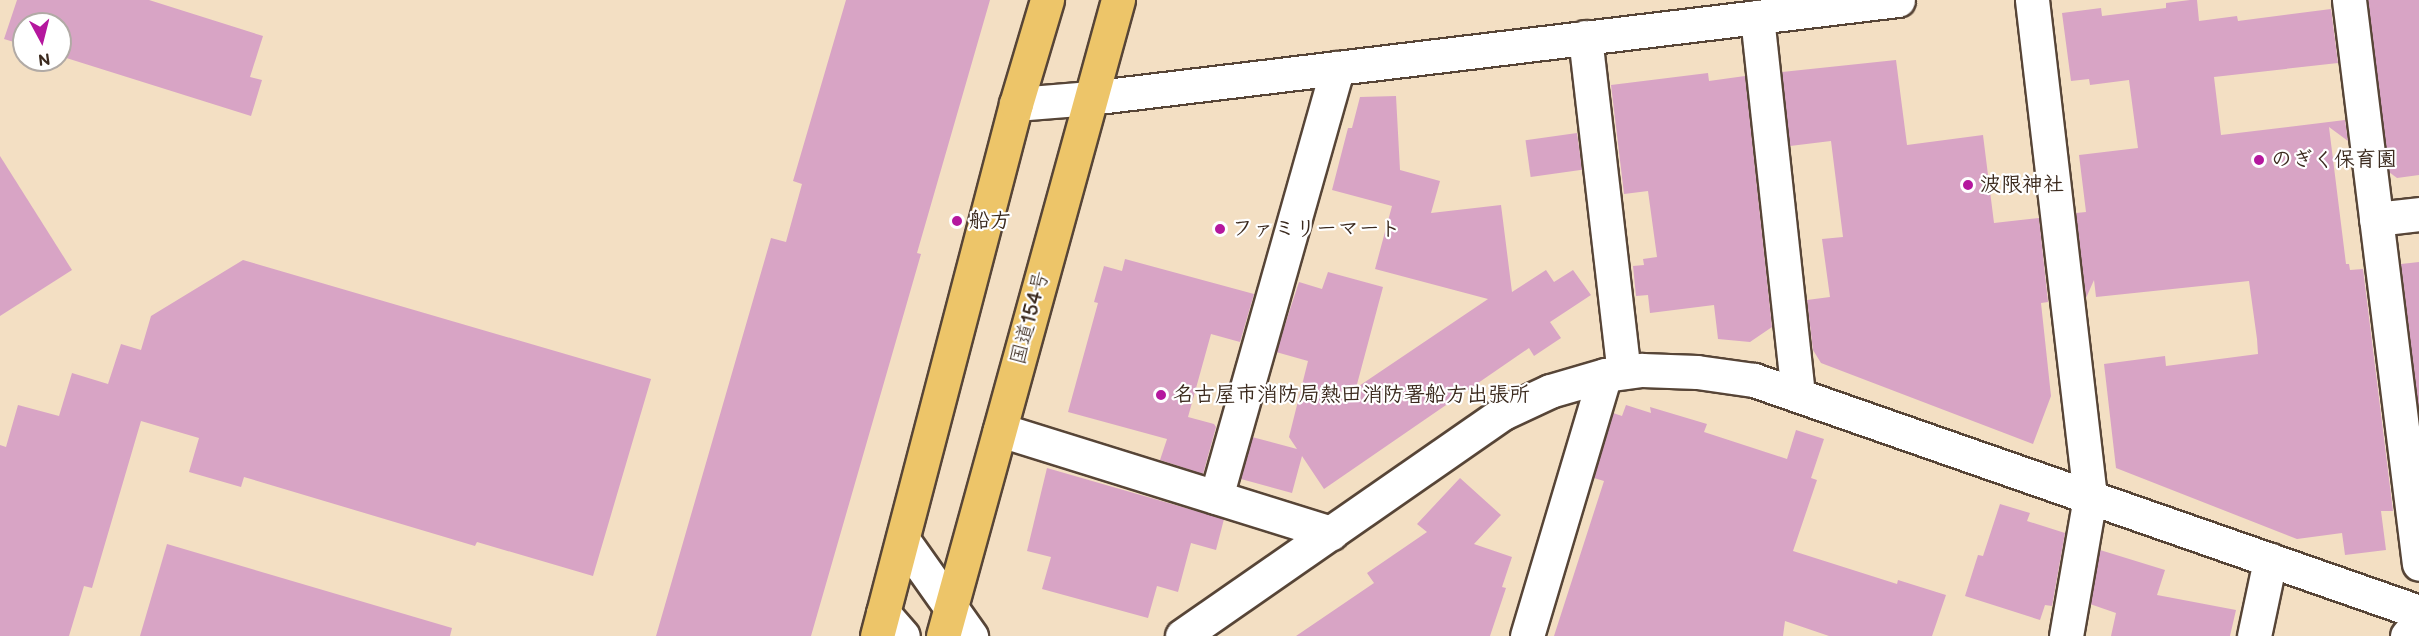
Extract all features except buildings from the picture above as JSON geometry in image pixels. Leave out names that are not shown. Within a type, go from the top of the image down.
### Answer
[{"type":"highway","points":[[888,628],[903,540],[1016,104],[1047,0]]},
{"type":"highway","name":"国道154号","points":[[948,621],[1118,0]]},
{"type":"street","points":[[1016,104],[1090,98],[1898,0]]},
{"type":"street","points":[[2032,0],[2091,497],[2066,636]]},
{"type":"street","points":[[2349,0],[2419,564]]},
{"type":"street","points":[[1757,17],[1798,394]]},
{"type":"street","points":[[1527,636],[1614,373],[1585,38]]},
{"type":"street","points":[[1216,497],[1337,68]]},
{"type":"street","points":[[2376,219],[2419,214]]},
{"type":"street","points":[[1182,636],[1503,413],[1550,391],[1614,373],[1642,369],[1697,372],[1754,380],[2419,612]]},
{"type":"street","points":[[1000,430],[1331,533]]},
{"type":"street","points":[[903,540],[948,621],[971,636]]},
{"type":"street","points":[[2254,636],[2270,560]]},
{"type":"street","points":[[2407,636],[2419,621]]},
{"type":"place","name":"のぎく保育園","points":[[2259,160]]},
{"type":"place","name":"波限神社","points":[[1968,185]]},
{"type":"place","name":"船方","points":[[957,221]]},
{"type":"place","name":"ファミリーマート","points":[[1220,229]]},
{"type":"place","name":"名古屋市消防局熱田消防署船方出張所","points":[[1161,395]]}]
